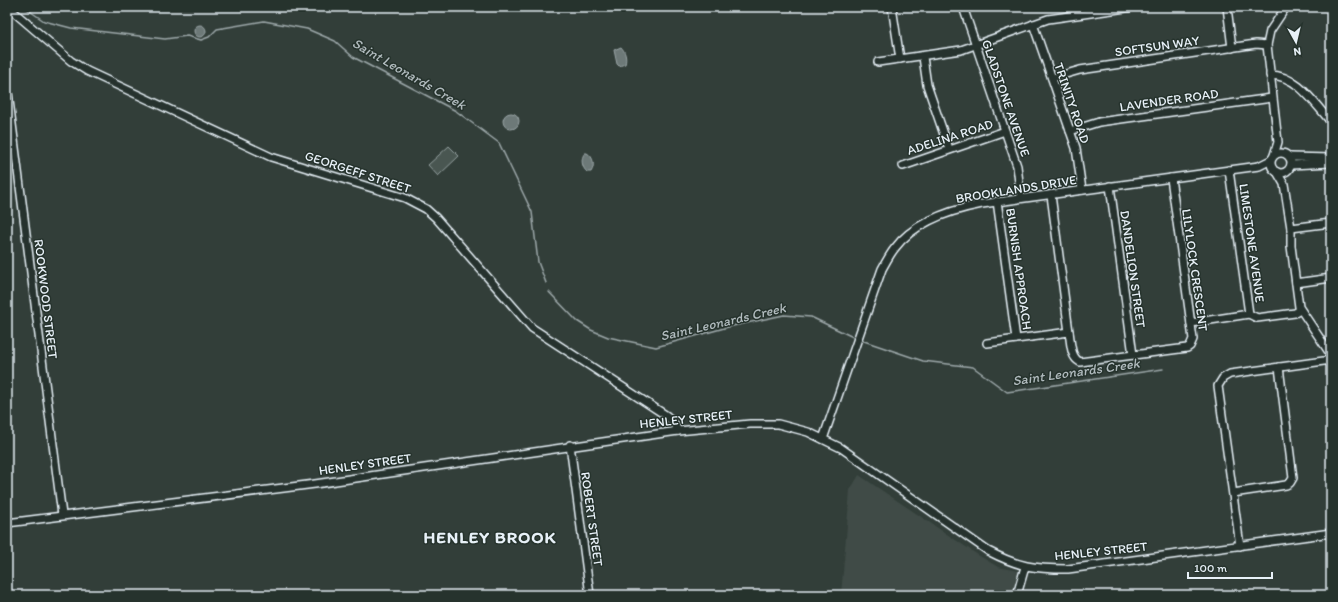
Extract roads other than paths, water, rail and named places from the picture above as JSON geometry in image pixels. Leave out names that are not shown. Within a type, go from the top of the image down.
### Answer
[{"type":"street","name":"GEORGEFF STREET","points":[[8,7],[71,61],[87,71],[271,157],[405,198],[426,209],[436,218],[532,328],[667,416],[678,431]]},
{"type":"street","points":[[892,7],[900,59]]},
{"type":"street","name":"GLADSTONE AVENUE","points":[[963,7],[1017,166],[1021,198]]},
{"type":"street","points":[[878,62],[923,57],[961,50],[1053,18],[1133,7]]},
{"type":"street","points":[[1227,7],[1232,48]]},
{"type":"street","points":[[1286,7],[1270,31],[1267,45],[1278,142],[1273,158],[1275,170],[1284,184],[1291,228],[1291,246],[1300,310],[1331,355]]},
{"type":"street","name":"TRINITY ROAD","points":[[1033,24],[1078,157],[1082,190]]},
{"type":"street","name":"SOFTSUN WAY","points":[[1052,78],[1080,70],[1232,48],[1267,45]]},
{"type":"street","points":[[923,57],[927,85],[949,149]]},
{"type":"street","points":[[1270,75],[1287,77],[1295,82],[1331,122]]},
{"type":"street","name":"ROOKWOOD STREET","points":[[7,85],[62,515]]},
{"type":"street","name":"LAVENDER ROAD","points":[[1070,131],[1099,122],[1272,98]]},
{"type":"street","name":"ADELINA ROAD","points":[[903,166],[1005,131]]},
{"type":"street","points":[[1278,142],[1288,155],[1289,168],[1284,184]]},
{"type":"street","points":[[1273,158],[1278,153],[1331,158]]},
{"type":"street","name":"BROOKLANDS DRIVE","points":[[1259,166],[1273,158]]},
{"type":"street","points":[[1289,168],[1331,163]]},
{"type":"street","name":"BROOKLANDS DRIVE","points":[[823,438],[882,269],[895,247],[911,233],[930,220],[964,207],[1021,198],[1259,166],[1275,170],[1289,168]]},
{"type":"street","name":"LIMESTONE AVENUE","points":[[1229,170],[1250,314],[1257,318],[1295,313],[1300,310]]},
{"type":"street","name":"LILYLOCK CRESCENT","points":[[1051,195],[1069,332],[1074,357],[1080,362],[1133,355],[1190,346],[1193,339],[1171,178]]},
{"type":"street","name":"DANDELION STREET","points":[[1110,186],[1133,355]]},
{"type":"street","name":"BURNISH APPROACH","points":[[997,202],[1016,339]]},
{"type":"street","points":[[1291,228],[1331,223]]},
{"type":"street","points":[[1296,283],[1331,278]]},
{"type":"street","points":[[1191,323],[1250,314]]},
{"type":"street","points":[[988,343],[1069,332]]},
{"type":"street","points":[[1240,546],[1218,386],[1219,382],[1230,374],[1331,360]]},
{"type":"street","points":[[1233,493],[1286,485],[1290,483],[1293,478],[1280,367]]},
{"type":"street","name":"HENLEY STREET","points":[[7,523],[315,484],[678,431],[750,424],[778,424],[808,432],[841,448],[988,551],[1011,563],[1025,567],[1068,569],[1331,533]]},
{"type":"street","name":"ROBERT STREET","points":[[570,446],[590,595]]},
{"type":"street","points":[[1017,595],[1025,567]]},
{"type":"waterway","name":"Saint Leonards Creek","points":[[24,7],[44,21],[71,28],[165,39],[187,36],[201,40],[209,37],[217,29],[264,21],[307,29],[335,41],[353,57],[456,111],[499,143],[532,212],[538,262],[546,283]]},
{"type":"waterway","name":"Saint Leonards Creek","points":[[549,292],[577,321],[591,330],[608,337],[656,347],[728,327],[784,315],[811,317],[855,338]]},
{"type":"waterway","name":"Saint Leonards Creek","points":[[861,340],[923,361],[973,367],[1007,392],[1163,369]]},
{"type":"district","name":"HENLEY BROOK","points":[[490,537]]}]
